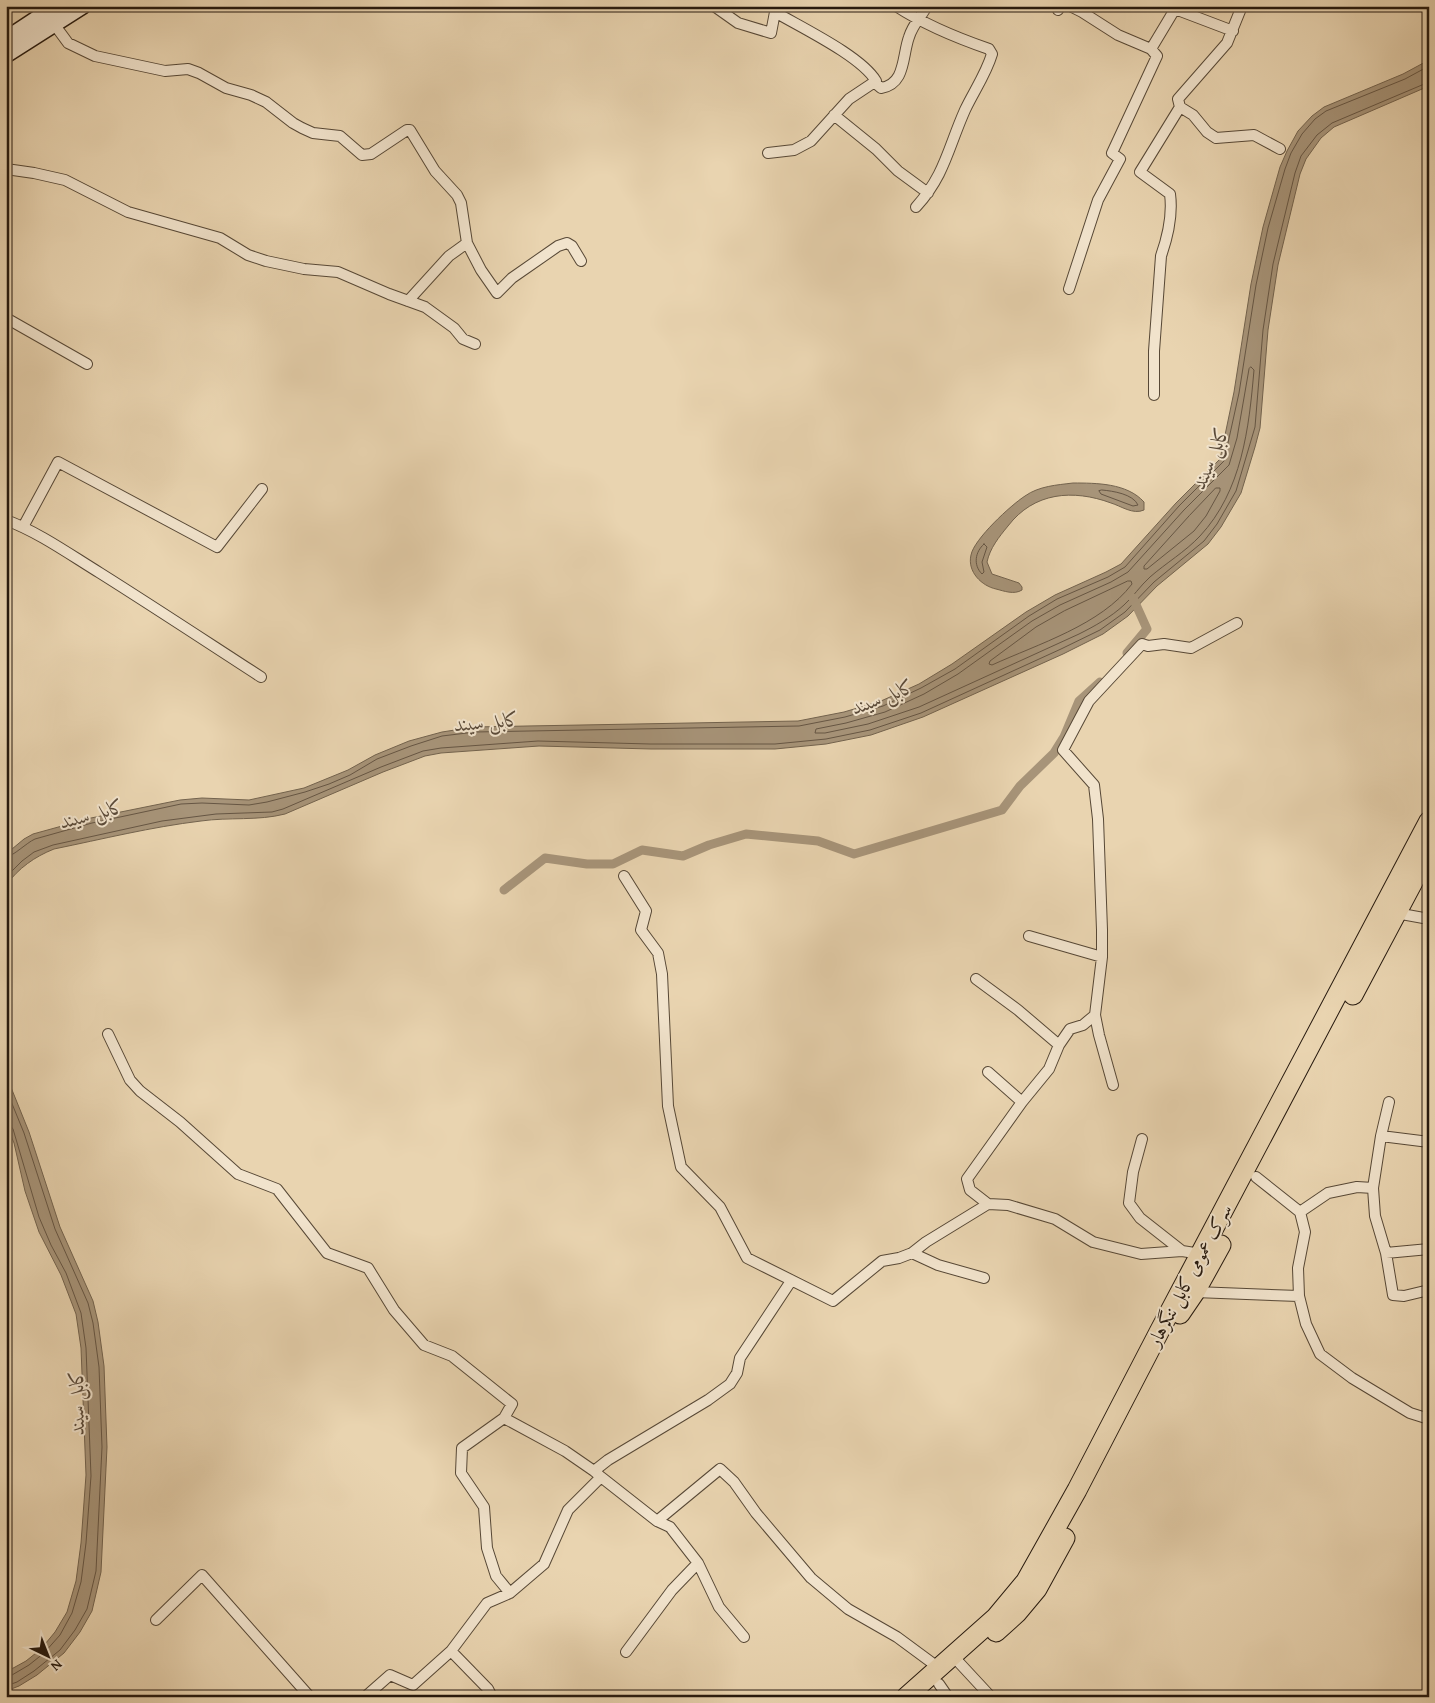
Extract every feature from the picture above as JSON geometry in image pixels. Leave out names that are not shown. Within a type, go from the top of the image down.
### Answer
[{"type":"highway","name":"سرک عمومی کابل ننگرهار","points":[[925,1697],[942,1683],[957,1660],[1026,1581],[1077,1490],[1429,821]]},
{"type":"highway","name":"سرک عمومی کابل ننگرهار","points":[[957,1660],[1017,1613],[1037,1589],[1073,1524],[1097,1470],[1174,1323],[1195,1292],[1427,857]]},
{"type":"highway","name":"سرک عمومی کابل ننگرهار","points":[[906,1697],[942,1683]]},
{"type":"main road","points":[[6,38],[56,6]]},
{"type":"main road","points":[[6,55],[83,6]]},
{"type":"street","points":[[714,6],[738,23],[771,33],[776,9],[859,63],[876,79],[875,83],[881,88],[892,84],[899,77],[908,38],[916,19],[927,6]]},
{"type":"street","points":[[896,6],[916,19],[989,49],[992,54],[960,123],[952,148],[938,178],[916,207]]},
{"type":"street","points":[[1069,289],[1098,200],[1120,159],[1112,153],[1157,56],[1151,49],[1118,35],[1070,6]]},
{"type":"street","points":[[1242,6],[1228,43],[1178,99],[1180,107],[1193,115],[1207,132],[1216,138],[1254,135],[1280,149]]},
{"type":"street","points":[[1151,49],[1172,8],[1233,31]]},
{"type":"street","points":[[54,24],[68,43],[95,56],[165,71],[188,69],[199,73],[226,88],[251,95],[266,102],[302,128],[313,132],[340,136],[362,155],[370,154],[407,130],[410,130],[435,170],[457,195],[461,203],[467,243],[481,270],[497,293],[512,278],[558,246],[567,243],[572,246],[581,261]]},
{"type":"street","points":[[768,153],[794,150],[811,141],[849,99],[875,83]]},
{"type":"street","points":[[1154,395],[1154,350],[1161,256],[1166,243],[1172,210],[1170,194],[1140,172],[1180,107]]},
{"type":"street","points":[[834,115],[876,149],[898,171],[928,193]]},
{"type":"street","points":[[6,169],[65,180],[128,212],[220,238],[248,255],[266,261],[304,269],[338,272],[425,307],[448,323],[463,339],[475,344]]},
{"type":"street","points":[[408,301],[449,256],[467,243]]},
{"type":"street","points":[[6,318],[87,364]]},
{"type":"street","points":[[23,526],[58,462],[217,547],[262,489]]},
{"type":"street","points":[[6,520],[23,526],[162,612],[261,677]]},
{"type":"street","points":[[1112,1085],[1095,1015],[1102,957],[1098,819],[1094,785],[1063,750],[1089,701],[1142,644],[1148,646],[1164,644],[1191,648],[1237,623]]},
{"type":"street","points":[[624,876],[646,911],[641,930],[658,953],[662,974],[668,1106],[681,1167],[720,1207],[747,1258],[833,1301],[882,1261],[912,1253],[926,1242],[988,1204],[1008,1205],[1055,1219],[1093,1242],[1142,1254],[1182,1251],[1201,1254]]},
{"type":"street","points":[[1396,913],[1429,919]]},
{"type":"street","points":[[1029,936],[1102,957]]},
{"type":"street","points":[[976,978],[1059,1045]]},
{"type":"street","points":[[988,1204],[970,1190],[967,1179],[1022,1102],[1049,1070],[1059,1045],[1070,1029],[1083,1025],[1095,1015]]},
{"type":"street","points":[[108,1034],[130,1080],[140,1091],[180,1122],[238,1174],[277,1189],[327,1252],[368,1268],[394,1310],[424,1345],[452,1356],[512,1404],[504,1418],[462,1448],[461,1473],[484,1507],[487,1548],[496,1576],[510,1593]]},
{"type":"street","points":[[988,1072],[1022,1102]]},
{"type":"street","points":[[1389,1102],[1381,1136],[1373,1188],[1376,1216],[1386,1253],[1394,1295],[1404,1296],[1429,1290]]},
{"type":"street","points":[[1381,1136],[1429,1142]]},
{"type":"street","points":[[1142,1139],[1133,1172],[1129,1203],[1140,1218],[1182,1251]]},
{"type":"street","points":[[1256,1177],[1300,1212],[1305,1232],[1298,1268],[1299,1296],[1306,1324],[1320,1354],[1352,1378],[1410,1413],[1429,1419]]},
{"type":"street","points":[[1300,1212],[1328,1193],[1357,1187],[1373,1188]]},
{"type":"street","points":[[1386,1253],[1429,1249]]},
{"type":"street","points":[[912,1253],[938,1265],[984,1278]]},
{"type":"street","points":[[365,1697],[390,1675],[413,1685],[451,1651],[487,1603],[510,1593],[544,1564],[568,1510],[608,1460],[708,1400],[730,1384],[737,1373],[740,1358],[791,1281]]},
{"type":"street","points":[[1195,1292],[1299,1296]]},
{"type":"street","points":[[504,1418],[565,1451],[598,1474],[656,1521],[670,1527],[698,1563],[719,1607],[744,1637]]},
{"type":"street","points":[[656,1521],[720,1469],[734,1482],[756,1513],[810,1578],[848,1609],[897,1636],[942,1683]]},
{"type":"street","points":[[626,1652],[672,1590],[698,1563]]},
{"type":"street","points":[[156,1620],[202,1575],[310,1697]]},
{"type":"street","points":[[451,1651],[488,1689],[492,1697]]},
{"type":"street","points":[[957,1660],[992,1697]]},
{"type":"water","points":[[1429,60],[1429,86],[1334,127],[1321,138],[1306,159],[1300,174],[1278,265],[1268,330],[1260,428],[1241,493],[1221,527],[1208,544],[1157,586],[1128,616],[1103,634],[923,717],[871,735],[826,744],[775,749],[651,749],[539,746],[441,753],[425,756],[383,772],[285,814],[182,824],[54,849],[27,864],[6,885],[6,854],[33,834],[91,818],[180,800],[202,798],[249,800],[304,788],[348,770],[375,755],[409,741],[442,732],[474,727],[798,721],[844,712],[881,701],[919,684],[952,664],[1026,612],[1055,595],[1121,564],[1176,503],[1220,459],[1234,392],[1251,284],[1263,227],[1280,167],[1287,151],[1298,131],[1312,116],[1324,107],[1403,74]]},
{"type":"water","points":[[1073,483],[1111,485],[1129,491],[1144,502],[1144,510],[1131,511],[1111,503],[1083,496],[1069,495],[1042,500],[1018,515],[998,539],[988,557],[987,562],[992,574],[1019,583],[1022,590],[1006,592],[986,585],[981,581],[971,567],[971,555],[979,540],[994,523],[1019,500],[1030,493],[1048,486]]},
{"type":"water","points":[[6,1075],[29,1132],[60,1227],[93,1301],[104,1366],[107,1447],[101,1572],[92,1611],[80,1632],[64,1653],[37,1675],[19,1686],[6,1691],[6,1672],[26,1661],[41,1649],[55,1632],[67,1612],[76,1581],[86,1475],[81,1348],[76,1314],[61,1275],[39,1232],[25,1191],[14,1143],[6,1124]]},
{"type":"waterway","points":[[1127,653],[1147,629],[1133,598]]},
{"type":"waterway","points":[[504,890],[545,858],[587,864],[613,864],[642,850],[683,856],[709,845],[746,834],[818,841],[854,854],[1002,810],[1020,786],[1054,753],[1064,737],[1079,701],[1100,682]]},
{"type":"water label","name":"کابل سيند","points":[[1210,457]]},
{"type":"water label","name":"کابل سيند","points":[[883,696]]},
{"type":"water label","name":"کابل سيند","points":[[487,721]]},
{"type":"water label","name":"کابل سيند","points":[[92,813]]},
{"type":"water label","name":"کابل سيند","points":[[76,1402]]}]
